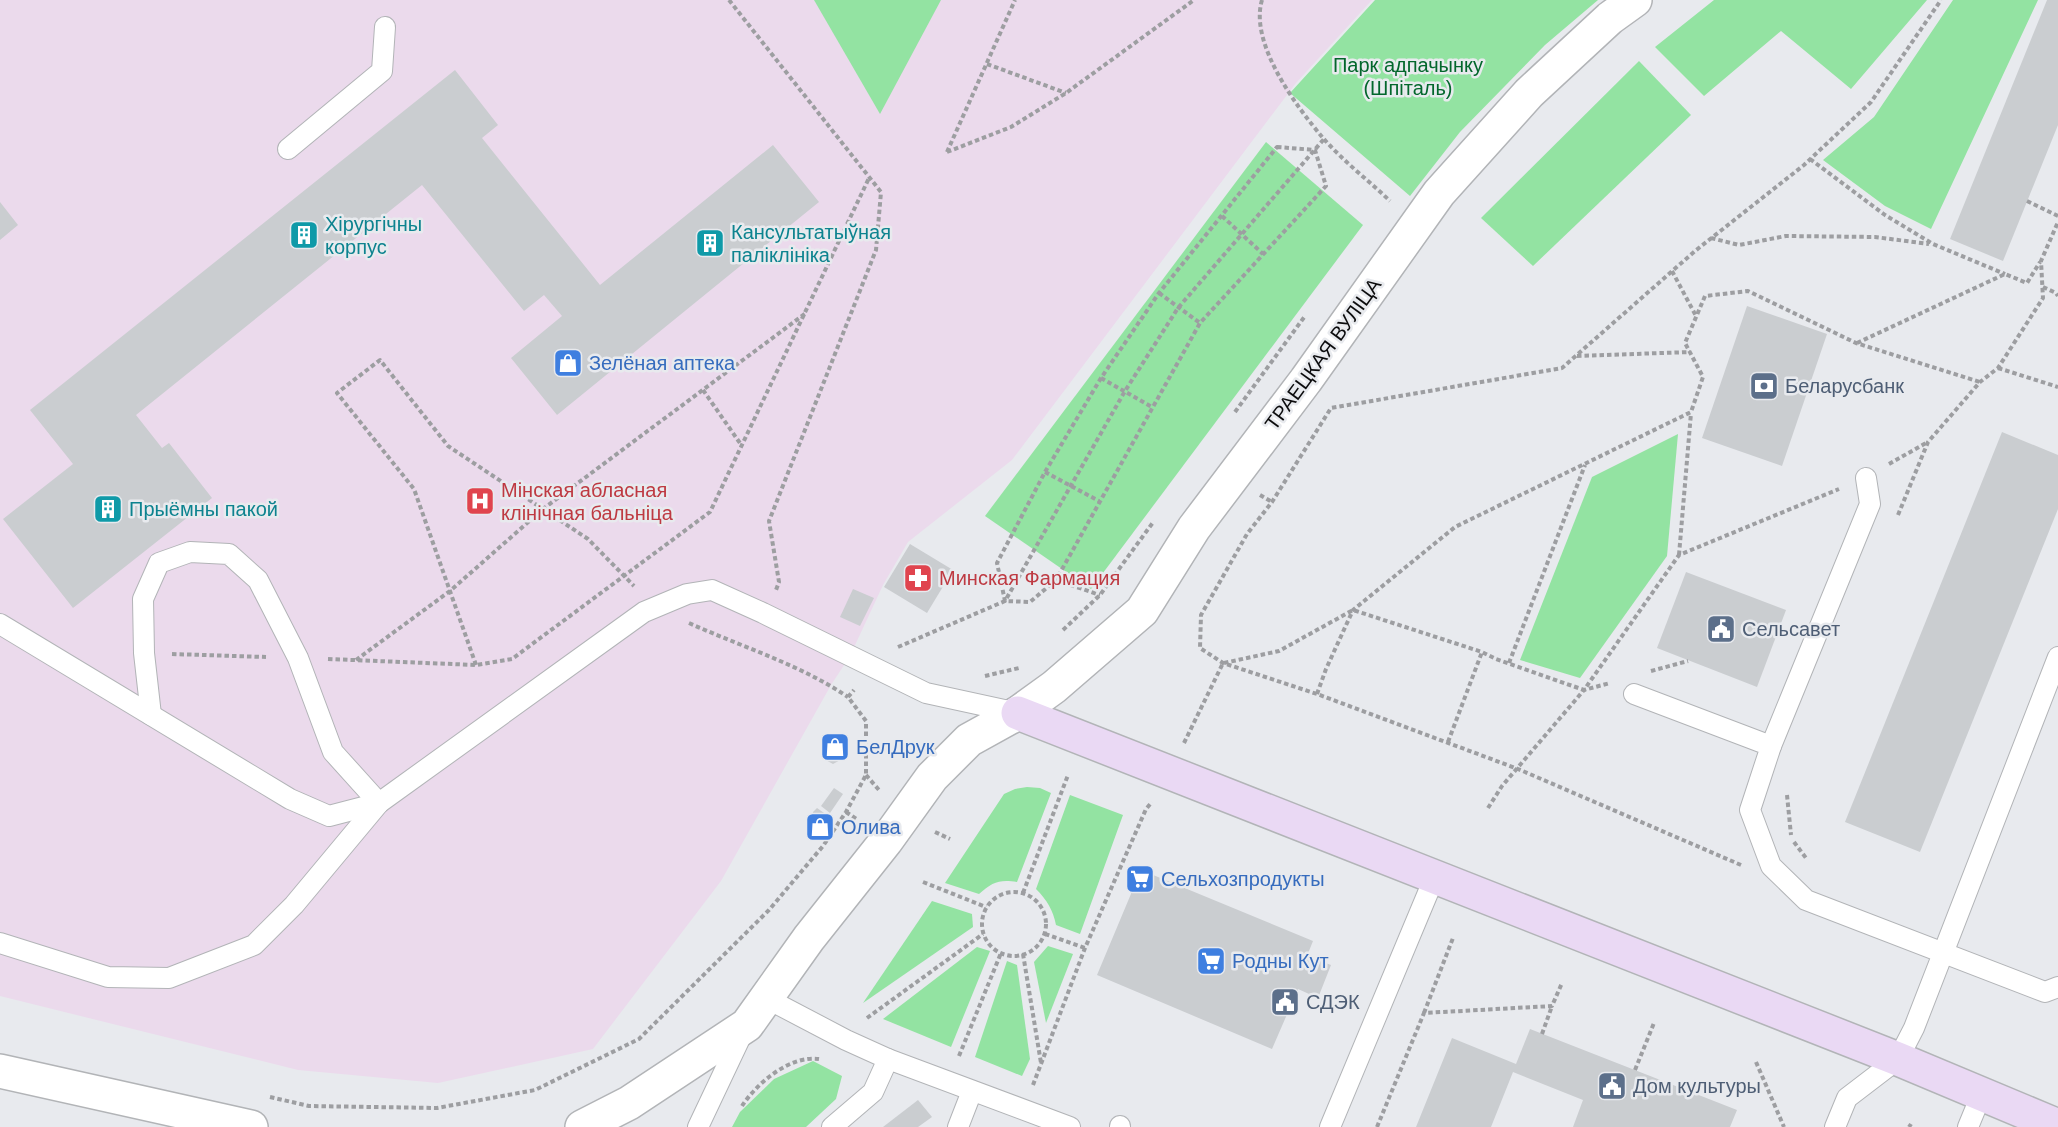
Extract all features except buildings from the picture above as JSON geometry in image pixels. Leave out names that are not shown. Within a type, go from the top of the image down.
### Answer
[{"type":"main road","points":[[1018,713],[1898,1059],[2058,1126]]},
{"type":"street","name":"ТРАЕЦКАЯ ВУЛІЦА","points":[[747,1025],[932,777],[969,740],[1018,713],[1054,687],[1142,611],[1194,528],[1306,380],[1439,193],[1530,93],[1610,18],[1635,0]]},
{"type":"street","points":[[582,1127],[629,1103],[747,1025]]},
{"type":"street","points":[[0,1071],[220,1123],[251,1127]]},
{"type":"lane","points":[[288,148],[382,71],[385,27]]},
{"type":"lane","points":[[1866,477],[1870,504],[1771,746],[1750,810],[1771,866],[1806,900],[2045,992],[2058,987]]},
{"type":"lane","points":[[152,715],[144,653],[143,599],[159,563],[190,552],[229,554],[258,580],[298,658],[333,753],[379,803]]},
{"type":"lane","points":[[0,943],[108,977],[169,978],[254,945],[294,905],[379,803],[644,612],[687,594],[712,590],[764,613],[926,693],[1018,713]]},
{"type":"lane","points":[[0,624],[290,799],[329,816],[379,803]]},
{"type":"lane","points":[[1835,1127],[1847,1098],[1898,1059],[1914,1028],[2058,657]]},
{"type":"lane","points":[[1634,694],[1771,746]]},
{"type":"lane","points":[[1330,1127],[1435,876]]},
{"type":"lane","points":[[766,998],[888,1059],[1070,1127]]},
{"type":"lane","points":[[698,1127],[747,1025]]},
{"type":"lane","points":[[832,1127],[873,1092],[888,1059]]},
{"type":"lane","points":[[958,1127],[972,1090]]},
{"type":"lane","points":[[1968,1127],[1982,1093]]},
{"type":"path","points":[[729,0],[881,192],[876,250],[769,521],[780,582],[764,613]]},
{"type":"path","points":[[1015,0],[948,152],[1011,127],[1066,93],[1194,0]]},
{"type":"path","points":[[1262,0],[1262,38],[1275,68],[1295,100],[1324,139],[1390,201]]},
{"type":"path","points":[[1749,871],[1741,864],[1518,769],[1317,694],[1223,663],[1200,648],[1201,615],[1247,534],[1272,502],[1331,408],[1562,368],[1711,238],[1809,159],[1871,102],[1941,0]]},
{"type":"path","points":[[987,64],[1066,93]]},
{"type":"path","points":[[1005,601],[1125,391],[1178,308],[1324,139]]},
{"type":"path","points":[[1005,601],[997,563],[1045,472],[1101,378],[1159,293],[1277,147],[1315,150]]},
{"type":"path","points":[[906,652],[897,648],[1005,601],[1030,602],[1056,580],[1200,323],[1326,186],[1315,150]]},
{"type":"path","points":[[1809,159],[1885,215],[1933,244],[2027,283],[2041,261],[2058,222]]},
{"type":"path","points":[[144,653],[476,665],[512,659],[710,512],[869,178]]},
{"type":"path","points":[[1383,210],[1397,192]]},
{"type":"path","points":[[2027,201],[2058,216]]},
{"type":"path","points":[[1222,216],[1263,254]]},
{"type":"path","points":[[1711,238],[1739,245],[1786,236],[1875,237],[1933,244]]},
{"type":"path","points":[[1898,516],[1928,442],[1980,382],[1998,368],[2043,297],[2041,261]]},
{"type":"path","points":[[1672,272],[1696,317]]},
{"type":"path","points":[[1856,343],[2005,274]]},
{"type":"path","points":[[2043,287],[2058,296]]},
{"type":"path","points":[[1488,808],[1502,786],[1584,690],[1679,555],[1691,412],[1703,377],[1685,343],[1705,296],[1748,291],[1856,343],[1980,382]]},
{"type":"path","points":[[1159,293],[1200,323]]},
{"type":"path","points":[[356,660],[450,591],[543,509],[806,313]]},
{"type":"path","points":[[1234,412],[1305,316]]},
{"type":"path","points":[[1576,356],[1690,352]]},
{"type":"path","points":[[264,1095],[309,1106],[437,1108],[535,1090],[639,1039],[769,910],[823,846],[846,812],[866,776],[866,721],[848,697],[831,685],[655,608],[588,539],[448,446],[380,360],[336,393],[414,489],[476,665]]},
{"type":"path","points":[[1998,368],[2058,387]]},
{"type":"path","points":[[1101,378],[1152,407]]},
{"type":"path","points":[[703,390],[742,446]]},
{"type":"path","points":[[1223,663],[1279,651],[1353,610],[1455,527],[1691,412]]},
{"type":"path","points":[[1679,555],[1866,477],[1928,442]]},
{"type":"path","points":[[1509,663],[1585,465]]},
{"type":"path","points":[[1045,472],[1099,501]]},
{"type":"path","points":[[1057,635],[1100,595],[1156,518]]},
{"type":"path","points":[[1056,580],[1100,595]]},
{"type":"path","points":[[1353,610],[1482,652],[1584,690],[1615,681]]},
{"type":"path","points":[[1317,694],[1353,610]]},
{"type":"path","points":[[1448,742],[1482,652]]},
{"type":"path","points":[[1646,672],[1688,661]]},
{"type":"path","points":[[1184,743],[1223,663]]},
{"type":"path","points":[[848,697],[874,666]]},
{"type":"path","points":[[982,677],[1023,668]]},
{"type":"path","points":[[1023,892],[1068,776]]},
{"type":"path","points":[[1789,789],[1786,798],[1792,839],[1806,858]]},
{"type":"path","points":[[1032,1087],[1085,948],[1146,809]]},
{"type":"path","points":[[923,882],[986,907]]},
{"type":"path","points":[[1008,892],[1023,892],[1043,909],[1046,923],[1045,934],[1035,948],[1023,954],[1012,956],[1001,953],[990,946],[983,934],[981,920],[986,907],[995,897],[1008,892]]},
{"type":"path","points":[[739,1109],[755,1088],[782,1068],[809,1058],[830,1061],[865,1019],[983,934]]},
{"type":"path","points":[[1045,934],[1085,948]]},
{"type":"path","points":[[1377,1127],[1453,938]]},
{"type":"path","points":[[948,1082],[1001,953]]},
{"type":"path","points":[[1023,954],[1041,1064]]},
{"type":"path","points":[[1542,1034],[1562,983]]},
{"type":"path","points":[[1424,1013],[1552,1006]]},
{"type":"path","points":[[1635,1070],[1654,1023]]},
{"type":"path","points":[[1756,1062],[1784,1127]]},
{"type":"shaded area","name":"Мінская абласная клінічная бальніца","points":[[0,0],[1372,0],[1296,83],[1012,460],[908,542],[883,585],[850,656],[831,685],[721,881],[593,1049],[438,1083],[298,1070],[0,996]]},
{"type":"green space","points":[[814,0],[941,0],[880,114]]},
{"type":"green space","name":"Парк адпачынку (Шпіталь)","points":[[1375,0],[1598,0],[1545,45],[1460,132],[1410,196],[1290,93]]},
{"type":"green space","points":[[1714,0],[1927,0],[1851,89],[1781,31],[1704,96],[1655,47]]},
{"type":"green space","points":[[1953,0],[2038,0],[1931,229],[1885,206],[1823,160],[1874,117]]},
{"type":"green space","points":[[1639,61],[1691,115],[1533,266],[1481,218]]},
{"type":"green space","points":[[1266,142],[1363,225],[1091,589],[985,516]]},
{"type":"green space","points":[[1678,434],[1667,556],[1580,678],[1520,660],[1592,477]]},
{"type":"green space","points":[[1027,787],[1040,788],[1051,793],[1017,882],[996,882],[979,894],[945,883],[1004,794]]},
{"type":"green space","points":[[1070,795],[1123,815],[1080,934],[1056,925],[1049,906],[1036,889]]},
{"type":"green space","points":[[932,901],[972,914],[973,927],[863,1003]]},
{"type":"green space","points":[[1048,946],[1073,954],[1046,1023],[1034,962]]},
{"type":"green space","points":[[977,947],[990,951],[951,1047],[883,1019]]},
{"type":"green space","points":[[1007,961],[1017,965],[1030,1059],[1022,1076],[975,1057]]},
{"type":"green space","points":[[813,1061],[842,1076],[836,1099],[806,1127],[732,1127],[740,1112],[774,1079]]},
{"type":"place","name":"Хірургічны корпус","points":[[304,235]]},
{"type":"place","name":"Кансультатыўная паліклініка","points":[[710,243]]},
{"type":"place","name":"Зелёная аптека","points":[[568,363]]},
{"type":"place","name":"Беларусбанк","points":[[1764,386]]},
{"type":"place","name":"Мінская абласная клінічная бальніца","points":[[480,501]]},
{"type":"place","name":"Прыёмны пакой","points":[[108,509]]},
{"type":"place","name":"Минская Фармация","points":[[918,578]]},
{"type":"place","name":"Сельсавет","points":[[1721,629]]},
{"type":"place","name":"БелДрук","points":[[835,747]]},
{"type":"place","name":"Олива","points":[[820,827]]},
{"type":"place","name":"Сельхозпродукты","points":[[1140,879]]},
{"type":"place","name":"Родны Кут","points":[[1211,961]]},
{"type":"place","name":"СДЭК","points":[[1285,1002]]},
{"type":"place","name":"Дом культуры","points":[[1612,1086]]}]
